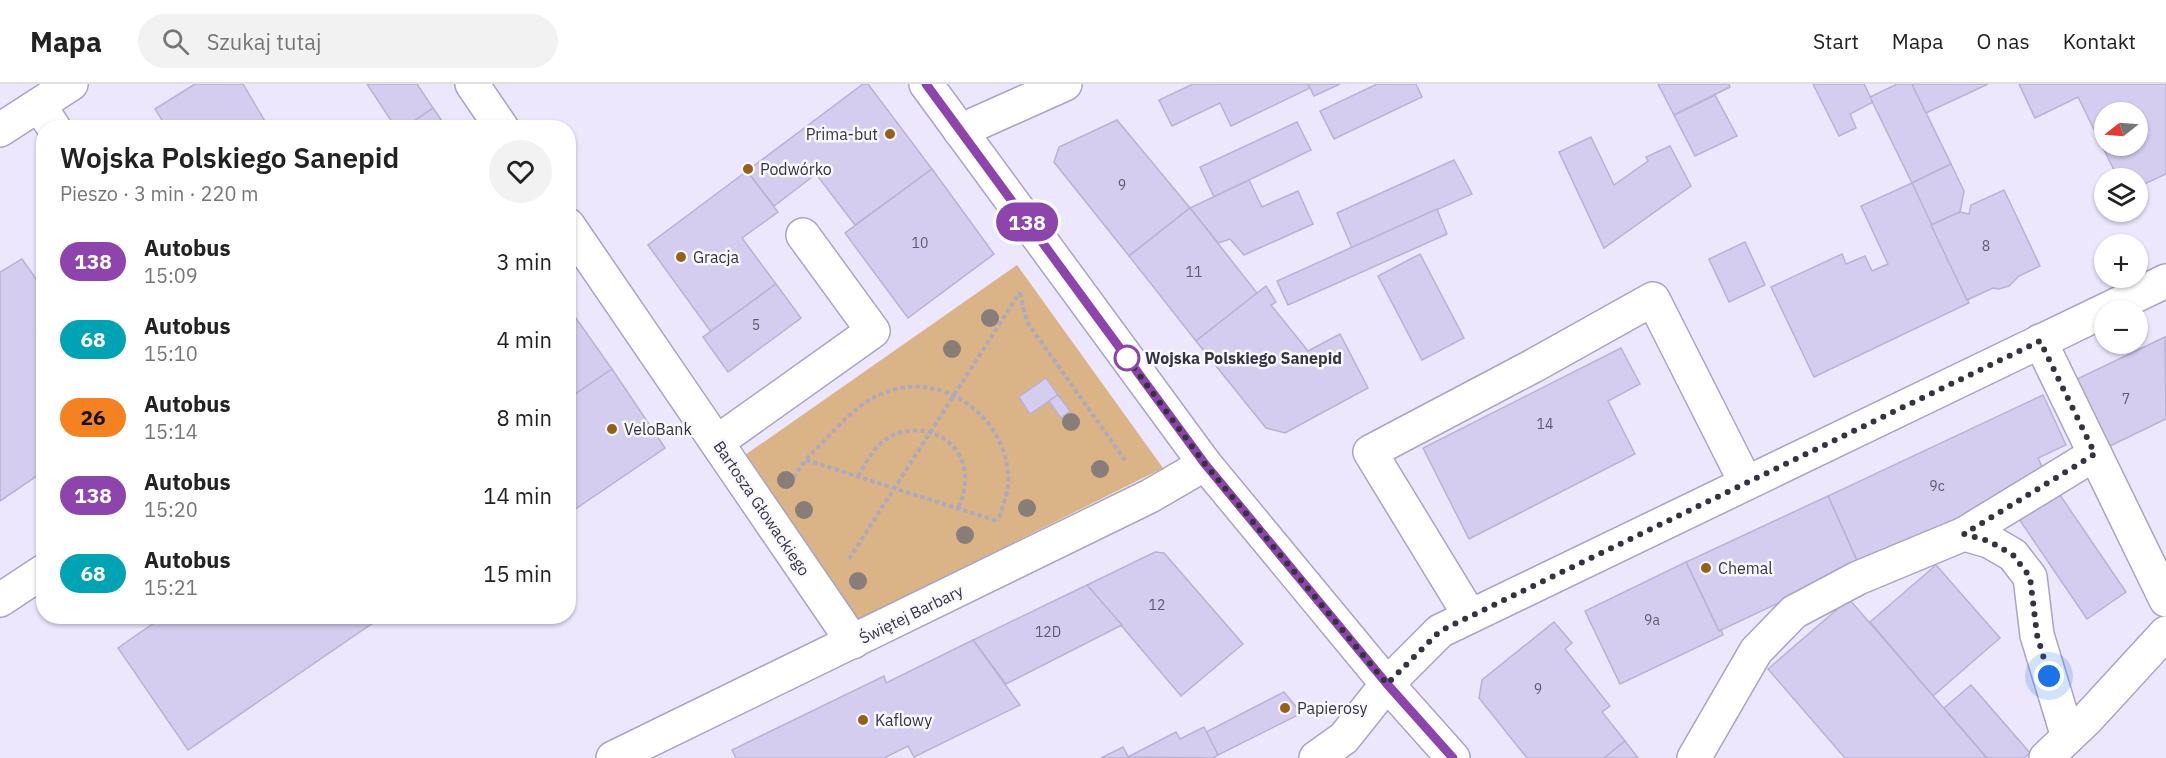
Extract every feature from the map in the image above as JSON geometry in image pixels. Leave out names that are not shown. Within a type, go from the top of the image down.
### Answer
[{"type":"street","points":[[0,130],[47,116],[71,84]]},
{"type":"street","points":[[472,84],[497,120]]},
{"type":"street","points":[[926,84],[1205,464],[1387,684],[1453,758]]},
{"type":"street","points":[[960,131],[1065,84]]},
{"type":"street","points":[[717,442],[873,331],[803,235]]},
{"type":"street","name":"Bartosza Głowackiego","points":[[576,237],[853,642]]},
{"type":"street","points":[[1316,758],[1344,738],[1387,684],[1440,631],[2166,280]]},
{"type":"street","points":[[1470,616],[1370,452],[1533,366],[1653,299],[1746,483]]},
{"type":"street","points":[[2040,341],[2166,600]]},
{"type":"street","points":[[1694,758],[1756,651],[1794,612],[1858,578],[1964,534],[2095,454]]},
{"type":"street","name":"Świętej Barbary","points":[[613,758],[1150,496],[1205,464]]},
{"type":"street","points":[[1964,534],[1989,541],[2013,555],[2030,577],[2037,635],[2057,747]]},
{"type":"street","points":[[0,600],[36,576]]},
{"type":"street","points":[[2057,747],[2166,633]]},
{"type":"path","points":[[823,598],[1020,292],[1026,322],[1150,496]]},
{"type":"path","points":[[790,486],[799,467],[852,412],[882,393],[909,387],[938,390],[954,396],[980,413],[993,428],[1005,454],[1008,491],[998,521]]},
{"type":"path","points":[[858,476],[879,445],[892,436],[912,430],[930,432],[946,440],[957,451],[963,464],[965,494],[958,509]]},
{"type":"path","points":[[806,460],[1008,525]]},
{"type":"shaded area","points":[[1017,265],[1163,468],[854,622],[745,455]]},
{"type":"building","points":[[195,84],[243,84],[264,120],[162,120],[155,109]]},
{"type":"building","points":[[367,84],[417,84],[433,108],[416,120],[391,120]]},
{"type":"building","points":[[863,84],[868,84],[932,169],[855,225],[816,174],[774,206],[747,171]]},
{"type":"building","points":[[1193,84],[1308,84],[1310,88],[1231,126],[1220,103],[1172,126],[1159,100]]},
{"type":"building","points":[[1308,84],[1340,84],[1314,96]]},
{"type":"building","points":[[1377,84],[1416,84],[1422,97],[1334,139],[1320,111]]},
{"type":"building","points":[[1658,84],[1729,84],[1730,87],[1674,115]]},
{"type":"building","points":[[1813,84],[1864,84],[1873,102],[1850,114],[1856,128],[1839,136]]},
{"type":"building","points":[[1897,84],[1912,84],[1951,164],[1912,183],[1870,97]]},
{"type":"building","points":[[1912,84],[1988,84],[1926,113]]},
{"type":"building","points":[[2019,84],[2166,84],[2166,174],[2148,182],[2148,168],[2113,168],[2107,156],[2148,156],[2148,102],[2094,102],[2094,129],[2078,97],[2035,118]]},
{"type":"building","points":[[1715,95],[1737,136],[1695,156],[1674,115]]},
{"type":"building","points":[[433,108],[441,120],[416,120]]},
{"type":"building","points":[[1117,120],[1190,208],[1129,256],[1054,162],[1059,147]]},
{"type":"building","points":[[1297,122],[1311,150],[1214,197],[1200,167]]},
{"type":"building","points":[[1591,137],[1614,185],[1648,161],[1646,157],[1670,146],[1691,186],[1604,248],[1559,152]]},
{"type":"building","points":[[1454,160],[1472,194],[1352,248],[1337,213]]},
{"type":"building","points":[[1951,164],[1964,191],[1960,212],[1931,225],[1912,183]]},
{"type":"building","points":[[932,169],[994,254],[908,318],[845,233]]},
{"type":"building","points":[[747,171],[778,212],[742,238],[776,284],[711,332],[648,245]]},
{"type":"building","points":[[1249,180],[1262,207],[1298,191],[1313,224],[1244,255],[1230,239],[1218,243],[1190,208]]},
{"type":"building","points":[[1912,183],[1969,303],[1814,377],[1771,287],[1842,254],[1846,264],[1865,256],[1872,271],[1888,264],[1861,206]]},
{"type":"building","points":[[2004,190],[2040,266],[2019,276],[2009,286],[1993,288],[1967,300],[1931,225],[1960,212],[1969,214],[1971,205]]},
{"type":"building","points":[[1190,208],[1257,293],[1196,341],[1129,256]]},
{"type":"building","points":[[1437,209],[1447,234],[1288,305],[1277,281]]},
{"type":"building","points":[[1745,242],[1765,285],[1729,302],[1709,259]]},
{"type":"building","points":[[1420,254],[1464,338],[1422,360],[1378,276]]},
{"type":"building","points":[[22,259],[36,279],[36,476],[0,501],[0,272]]},
{"type":"building","points":[[776,284],[801,318],[728,372],[703,337]]},
{"type":"building","points":[[1266,286],[1276,302],[1271,305],[1308,351],[1340,334],[1368,388],[1285,433],[1266,428],[1196,341]]},
{"type":"building","points":[[576,318],[612,369],[576,394]]},
{"type":"building","points":[[2165,337],[2166,419],[2110,446],[2077,379],[2129,354],[2148,354],[2148,345]]},
{"type":"building","points":[[1621,348],[1640,384],[1608,401],[1635,454],[1469,539],[1423,448]]},
{"type":"building","points":[[612,369],[665,448],[576,509],[576,394]]},
{"type":"building","points":[[1046,378],[1058,395],[1030,414],[1019,397]]},
{"type":"building","points":[[1058,395],[1070,411],[1061,418],[1049,401]]},
{"type":"building","points":[[2043,395],[2066,445],[2038,458],[2047,477],[1859,565],[1828,496]]},
{"type":"building","points":[[2058,492],[2126,592],[2087,619],[2019,519]]},
{"type":"building","points":[[1828,496],[1859,565],[1719,631],[1686,562]]},
{"type":"building","points":[[1155,552],[1164,553],[1243,644],[1181,696],[1087,585]]},
{"type":"building","points":[[1686,562],[1723,635],[1620,684],[1585,611]]},
{"type":"building","points":[[1936,565],[2000,638],[1933,696],[1870,622]]},
{"type":"building","points":[[1087,585],[1122,625],[1006,684],[973,640]]},
{"type":"building","points":[[1849,599],[1987,758],[1845,758],[1768,669]]},
{"type":"building","points":[[1554,622],[1572,643],[1565,649],[1610,706],[1602,712],[1625,741],[1604,758],[1527,758],[1479,698],[1482,680]]},
{"type":"building","points":[[152,624],[371,624],[188,750],[118,648]]},
{"type":"building","points":[[973,640],[1020,705],[914,757],[908,746],[884,758],[736,758],[732,750],[884,676],[886,683]]},
{"type":"building","points":[[1971,685],[2030,753],[2024,758],[1987,758],[1944,708]]},
{"type":"building","points":[[1284,692],[1300,714],[1218,755],[1206,732]]},
{"type":"building","points":[[1204,727],[1218,755],[1213,758],[1128,757],[1176,732],[1180,739]]},
{"type":"building","points":[[1625,741],[1638,758],[1604,758]]},
{"type":"building","points":[[1123,747],[1129,758],[1101,758]]},
{"type":"bus line","name":"138","points":[[926,84],[1205,464],[1387,684],[1453,758]]},
{"type":"place","name":"Prima-but","points":[[890,134]]},
{"type":"place","name":"Podwórko","points":[[748,169]]},
{"type":"place","name":"Gracja","points":[[681,257]]},
{"type":"place","name":"Wojska Polskiego Sanepid","points":[[1127,358]]},
{"type":"place","name":"VeloBank","points":[[612,429]]},
{"type":"place","name":"Chemal","points":[[1706,568]]},
{"type":"place","name":"Papierosy","points":[[1285,708]]},
{"type":"place","name":"Kaflowy","points":[[863,720]]},
{"type":"route","points":[[1127,358],[1121,350],[1205,464],[1387,684],[1440,631],[2040,341],[2095,454],[1964,534],[1989,541],[2013,555],[2030,577],[2037,635],[2049,676]]}]
